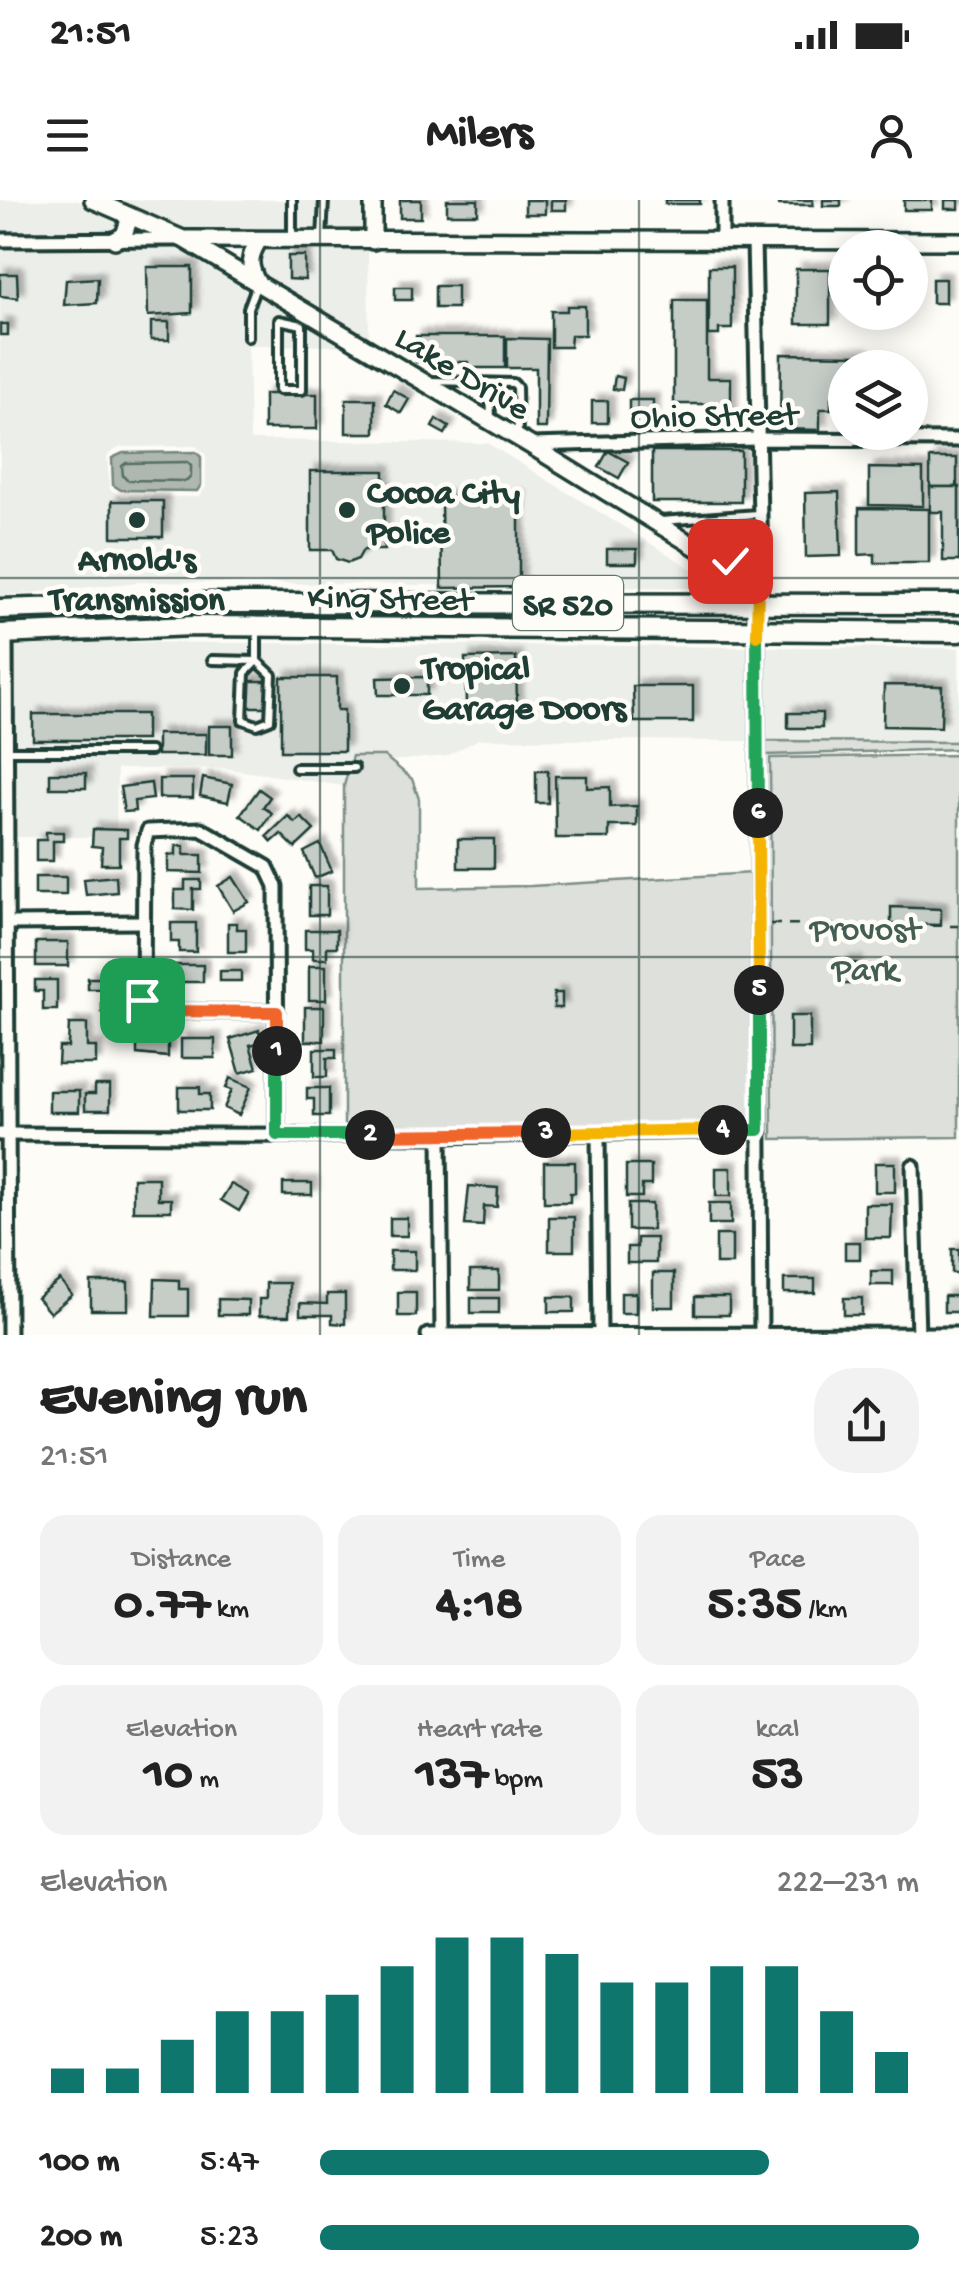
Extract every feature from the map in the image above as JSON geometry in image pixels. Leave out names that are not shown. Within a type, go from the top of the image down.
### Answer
[{"type":"main road","name":"King Street","points":[[0,609],[697,603],[758,594],[959,604]]},
{"type":"main road","points":[[145,628],[157,618],[226,617],[254,604]]},
{"type":"main road","points":[[3,634],[22,620],[94,615],[107,607]]},
{"type":"main road","name":"King Street","points":[[3,634],[257,627],[959,632]]},
{"type":"street","name":"Lake Drive","points":[[93,200],[183,239],[257,283],[294,315],[422,381],[654,521],[758,594]]},
{"type":"street","points":[[373,200],[374,241]]},
{"type":"street","points":[[722,200],[722,242]]},
{"type":"street","points":[[115,240],[127,228],[129,220],[123,213]]},
{"type":"street","points":[[0,240],[959,241]]},
{"type":"street","points":[[257,283],[249,266],[259,240]]},
{"type":"street","points":[[754,241],[759,518],[761,1334]]},
{"type":"street","name":"Ohio Street","points":[[524,442],[959,440]]},
{"type":"street","points":[[697,603],[715,586],[714,560],[743,558],[759,518]]},
{"type":"street","points":[[3,634],[8,923],[4,940],[4,1203],[9,1335]]},
{"type":"street","points":[[277,1012],[160,1011],[142,1000],[144,844],[148,831],[201,828],[267,867],[276,886],[277,1012],[277,1135]]},
{"type":"street","points":[[8,923],[144,922]]},
{"type":"street","points":[[4,1134],[440,1136],[759,1130]]},
{"type":"street","points":[[598,1132],[600,1334]]},
{"type":"street","points":[[440,1136],[442,1335]]},
{"type":"street","points":[[914,1166],[918,1334]]},
{"type":"street","points":[[428,1335],[959,1334]]},
{"type":"lane","points":[[292,200],[292,240]]},
{"type":"lane","points":[[322,240],[324,200]]},
{"type":"lane","points":[[248,337],[248,308],[257,283]]},
{"type":"lane","points":[[294,315],[302,325],[302,390],[279,390],[279,320],[294,315]]},
{"type":"lane","points":[[422,381],[513,384],[517,387],[524,442]]},
{"type":"lane","points":[[490,383],[491,422]]},
{"type":"lane","points":[[654,521],[759,518]]},
{"type":"lane","points":[[212,660],[257,661],[272,675],[270,720],[257,725],[243,720],[245,673],[257,661],[257,627]]},
{"type":"lane","points":[[5,751],[150,751]]},
{"type":"lane","points":[[296,768],[354,768]]},
{"type":"path","points":[[768,924],[959,926]]},
{"type":"shaded area","points":[[0,200],[76,200],[122,222],[114,233],[0,233]]},
{"type":"shaded area","points":[[110,200],[367,200],[367,234],[184,232]]},
{"type":"shaded area","points":[[182,246],[350,346],[248,345],[250,440],[487,443],[710,580],[705,588],[139,582],[0,596],[0,247]],"holes":[[[196,446],[206,455],[206,487],[198,497],[121,496],[110,490],[107,457],[121,447]]]},
{"type":"shaded area","points":[[262,247],[368,247],[369,342],[262,278],[255,265]]},
{"type":"shaded area","points":[[104,642],[751,647],[751,741],[479,739],[447,756],[390,761],[384,756],[352,756],[344,786],[222,768],[117,769],[116,837],[12,837],[9,647]]},
{"type":"shaded area","points":[[763,647],[959,648],[959,742],[763,741]]},
{"type":"green space","points":[[763,741],[959,742],[959,749],[766,755],[767,1140]]},
{"type":"green space","name":"Provost Park","points":[[959,755],[959,1137],[772,1139],[770,758]]},
{"type":"green space","points":[[352,756],[384,756],[412,779],[419,799],[419,888],[531,886],[752,873],[753,1123],[344,1128],[344,786]]},
{"type":"water","points":[[196,452],[201,457],[201,485],[197,491],[121,490],[113,485],[112,458],[123,453]]},
{"type":"building","points":[[400,200],[421,200],[421,218],[400,218]]},
{"type":"building","points":[[447,200],[478,200],[478,214],[447,214]]},
{"type":"building","points":[[525,200],[545,200],[545,214],[525,214]]},
{"type":"building","points":[[551,200],[566,200],[566,210],[551,210]]},
{"type":"building","points":[[665,200],[700,200],[700,204],[665,204]]},
{"type":"building","points":[[779,200],[813,200],[813,205],[779,205]]},
{"type":"building","points":[[823,200],[841,200],[841,206],[823,206]]},
{"type":"building","points":[[904,200],[932,200],[932,210],[904,210]]},
{"type":"building","points":[[945,200],[959,200],[959,209],[945,209]]},
{"type":"building","points":[[288,256],[305,256],[305,280],[288,279]]},
{"type":"building","points":[[147,267],[192,267],[192,313],[148,316]]},
{"type":"building","points":[[709,267],[732,267],[732,329],[719,329],[719,335],[709,335]]},
{"type":"building","points":[[796,269],[828,269],[828,324],[796,324]]},
{"type":"building","points":[[0,274],[17,274],[18,298],[0,296]]},
{"type":"building","points":[[98,278],[97,303],[64,305],[66,280]]},
{"type":"building","points":[[932,279],[945,279],[945,303],[932,303]]},
{"type":"building","points":[[435,286],[457,286],[457,308],[435,308]]},
{"type":"building","points":[[395,287],[412,287],[412,300],[395,300]]},
{"type":"building","points":[[674,300],[707,300],[707,378],[731,378],[731,422],[708,422],[708,404],[674,404]]},
{"type":"building","points":[[567,306],[585,306],[585,335],[571,335],[570,347],[551,347],[551,311],[567,311]]},
{"type":"building","points":[[151,322],[169,322],[169,340],[151,340]]},
{"type":"building","points":[[0,324],[8,324],[8,335],[0,335]]},
{"type":"building","points":[[416,336],[505,336],[505,368],[468,368],[468,362],[416,362]]},
{"type":"building","points":[[507,338],[547,339],[546,428],[536,428],[536,368],[507,368]]},
{"type":"building","points":[[781,354],[828,355],[828,409],[820,409],[820,430],[780,429]]},
{"type":"building","points":[[615,376],[624,378],[622,390],[613,389]]},
{"type":"building","points":[[393,390],[409,399],[401,413],[386,404]]},
{"type":"building","points":[[264,394],[317,394],[317,429],[264,429]]},
{"type":"building","points":[[346,399],[375,399],[375,433],[346,433]]},
{"type":"building","points":[[629,400],[653,400],[653,418],[629,418]]},
{"type":"building","points":[[592,401],[608,401],[608,423],[592,423]]},
{"type":"building","points":[[436,419],[449,427],[445,434],[432,427]]},
{"type":"building","points":[[608,451],[628,462],[619,478],[599,467]]},
{"type":"building","points":[[652,451],[741,451],[741,502],[652,502]]},
{"type":"building","points":[[930,458],[957,458],[957,487],[930,487]]},
{"type":"building","points":[[869,468],[923,469],[923,506],[869,505]]},
{"type":"building","name":"Cocoa City Police","points":[[310,471],[384,471],[384,550],[363,550],[358,559],[348,563],[336,559],[332,550],[310,550]]},
{"type":"building","points":[[930,487],[959,487],[959,561],[943,561],[943,512],[930,512]]},
{"type":"building","points":[[839,492],[841,556],[806,557],[805,493]]},
{"type":"building","points":[[441,497],[519,497],[519,587],[442,588]]},
{"type":"building","points":[[112,501],[163,501],[163,537],[112,537]]},
{"type":"building","points":[[859,508],[929,509],[929,563],[875,563],[875,554],[859,555]]},
{"type":"building","points":[[607,549],[637,549],[637,563],[607,563]]},
{"type":"building","points":[[516,657],[517,705],[466,706],[465,658]]},
{"type":"building","points":[[281,677],[337,677],[337,710],[344,710],[344,751],[281,751]]},
{"type":"building","name":"Tropical Garage Doors","points":[[427,677],[427,695],[378,695],[377,678]]},
{"type":"building","points":[[246,681],[267,681],[267,707],[246,707]]},
{"type":"building","points":[[884,685],[942,686],[941,727],[883,726]]},
{"type":"building","points":[[633,686],[693,686],[693,722],[634,722]]},
{"type":"building","points":[[788,713],[822,713],[822,728],[788,728]]},
{"type":"building","points":[[33,714],[146,714],[146,740],[33,740]]},
{"type":"building","points":[[209,726],[232,726],[232,755],[209,755]]},
{"type":"building","points":[[157,734],[206,734],[206,755],[157,755]]},
{"type":"building","points":[[536,771],[548,771],[548,803],[536,803]]},
{"type":"building","points":[[50,773],[86,773],[86,788],[50,788]]},
{"type":"building","points":[[555,776],[587,776],[587,788],[610,787],[610,807],[637,806],[637,826],[609,826],[609,838],[556,838]]},
{"type":"building","points":[[203,778],[232,784],[228,802],[200,796]]},
{"type":"building","points":[[159,779],[193,779],[193,798],[159,798]]},
{"type":"building","points":[[151,783],[153,799],[134,801],[135,811],[124,812],[120,787]]},
{"type":"building","points":[[259,789],[270,797],[263,807],[272,813],[261,830],[240,815]]},
{"type":"building","points":[[288,816],[295,823],[301,817],[314,830],[295,848],[281,834],[272,842],[267,836]]},
{"type":"building","points":[[93,829],[127,830],[127,838],[119,838],[119,864],[101,864],[102,847],[92,846]]},
{"type":"building","points":[[46,832],[63,832],[63,841],[53,841],[53,861],[36,861],[36,840],[46,840]]},
{"type":"building","points":[[458,839],[494,839],[494,868],[458,868]]},
{"type":"building","points":[[320,844],[332,871],[315,878],[304,852]]},
{"type":"building","points":[[176,846],[184,846],[184,855],[202,855],[202,873],[168,872],[168,855],[176,855]]},
{"type":"building","points":[[116,876],[117,892],[86,895],[84,879]]},
{"type":"building","points":[[35,877],[66,877],[66,895],[35,895]]},
{"type":"building","points":[[233,877],[249,902],[233,911],[218,886]]},
{"type":"building","points":[[185,880],[201,880],[201,889],[193,889],[193,910],[175,909],[175,890],[185,890]]},
{"type":"building","points":[[309,886],[327,886],[327,915],[309,915]]},
{"type":"building","points":[[891,907],[941,909],[941,925],[891,924]]},
{"type":"building","points":[[171,923],[196,923],[196,952],[179,952],[179,942],[171,942]]},
{"type":"building","points":[[228,923],[246,929],[246,952],[228,952]]},
{"type":"building","points":[[305,930],[337,930],[337,947],[327,947],[327,959],[313,959],[313,949],[305,949]]},
{"type":"building","points":[[36,942],[68,942],[68,966],[36,966]]},
{"type":"building","points":[[843,963],[856,963],[856,984],[843,984]]},
{"type":"building","points":[[174,965],[203,965],[203,982],[174,982]]},
{"type":"building","points":[[309,966],[326,966],[326,1000],[309,1000]]},
{"type":"building","points":[[220,971],[241,971],[241,981],[220,981]]},
{"type":"building","points":[[88,978],[119,978],[119,1012],[102,1012],[102,989],[88,989]]},
{"type":"building","points":[[35,980],[57,980],[57,1010],[43,1010],[43,991],[35,991]]},
{"type":"building","points":[[554,993],[562,993],[562,1008],[554,1008]]},
{"type":"building","points":[[305,1007],[324,1007],[324,1041],[305,1041]]},
{"type":"building","points":[[790,1016],[810,1016],[810,1049],[790,1049]]},
{"type":"building","points":[[69,1024],[87,1024],[87,1047],[96,1047],[96,1064],[58,1064],[59,1047],[68,1047]]},
{"type":"building","points":[[259,1030],[262,1042],[250,1045],[257,1068],[240,1073],[230,1039]]},
{"type":"building","points":[[137,1038],[168,1038],[168,1057],[137,1054]]},
{"type":"building","points":[[181,1039],[215,1039],[215,1058],[181,1058]]},
{"type":"building","points":[[314,1049],[336,1049],[336,1058],[327,1058],[327,1077],[314,1077]]},
{"type":"building","points":[[230,1078],[251,1087],[239,1115],[224,1108],[232,1090],[226,1088]]},
{"type":"building","points":[[95,1085],[110,1085],[110,1110],[85,1110],[85,1094],[95,1094]]},
{"type":"building","points":[[179,1087],[200,1087],[200,1094],[210,1094],[210,1110],[179,1110]]},
{"type":"building","points":[[307,1088],[329,1088],[329,1116],[314,1116],[314,1099],[307,1099]]},
{"type":"building","points":[[49,1091],[79,1091],[79,1112],[49,1112]]},
{"type":"building","points":[[544,1162],[575,1162],[575,1193],[570,1193],[570,1202],[544,1202]]},
{"type":"building","points":[[875,1163],[895,1163],[895,1192],[875,1192]]},
{"type":"building","points":[[626,1165],[651,1165],[651,1185],[642,1185],[642,1197],[626,1197]]},
{"type":"building","points":[[716,1168],[731,1168],[731,1196],[716,1196]]},
{"type":"building","points":[[133,1178],[158,1178],[158,1199],[171,1199],[171,1211],[133,1211]]},
{"type":"building","points":[[283,1183],[312,1183],[312,1195],[283,1195]]},
{"type":"building","points":[[231,1184],[249,1194],[239,1211],[221,1200]]},
{"type":"building","points":[[469,1186],[498,1188],[497,1207],[484,1206],[483,1226],[465,1225]]},
{"type":"building","points":[[709,1203],[731,1203],[731,1224],[709,1224]]},
{"type":"building","points":[[628,1204],[652,1204],[652,1230],[628,1230]]},
{"type":"building","points":[[865,1204],[892,1204],[891,1238],[865,1238]]},
{"type":"building","points":[[549,1217],[574,1217],[574,1251],[549,1251]]},
{"type":"building","points":[[390,1218],[407,1218],[407,1236],[390,1236]]},
{"type":"building","points":[[716,1235],[732,1235],[732,1264],[716,1264]]},
{"type":"building","points":[[637,1238],[656,1238],[656,1263],[627,1263],[627,1247],[637,1247]]},
{"type":"building","points":[[845,1242],[860,1242],[860,1259],[845,1259]]},
{"type":"building","points":[[952,1249],[959,1249],[959,1273],[952,1273]]},
{"type":"building","points":[[390,1251],[415,1251],[415,1270],[390,1270]]},
{"type":"building","points":[[470,1271],[499,1271],[499,1290],[470,1290]]},
{"type":"building","points":[[871,1271],[893,1271],[893,1285],[871,1285]]},
{"type":"building","points":[[653,1273],[674,1273],[674,1307],[653,1307]]},
{"type":"building","points":[[155,1279],[179,1280],[179,1289],[188,1289],[188,1316],[154,1316]]},
{"type":"building","points":[[784,1279],[815,1279],[815,1293],[784,1293]]},
{"type":"building","points":[[60,1280],[72,1295],[50,1313],[37,1298]]},
{"type":"building","points":[[91,1282],[128,1282],[128,1310],[91,1310]]},
{"type":"building","points":[[266,1283],[289,1283],[289,1316],[259,1316],[259,1299],[266,1299]]},
{"type":"building","points":[[398,1292],[416,1292],[416,1316],[398,1316]]},
{"type":"building","points":[[621,1293],[636,1293],[636,1313],[621,1313]]},
{"type":"building","points":[[327,1294],[345,1294],[345,1324],[332,1323],[332,1315],[300,1315],[300,1303],[327,1304]]},
{"type":"building","points":[[944,1296],[959,1296],[959,1312],[944,1312]]},
{"type":"building","points":[[549,1297],[574,1297],[574,1312],[549,1312]]},
{"type":"building","points":[[695,1297],[729,1297],[729,1315],[695,1315]]},
{"type":"building","points":[[471,1298],[499,1298],[499,1313],[471,1313]]},
{"type":"building","points":[[844,1298],[862,1298],[862,1315],[844,1315]]},
{"type":"building","points":[[218,1299],[248,1300],[248,1315],[218,1315]]},
{"type":"place","name":"Cocoa City Police","points":[[347,510]]},
{"type":"place","name":"Arnold's Transmission","points":[[137,520]]},
{"type":"place","name":"Tropical Garage Doors","points":[[402,686]]},
{"type":"route","points":[[142,1000],[160,1011],[277,1012],[277,1135],[759,1130],[758,586],[714,560],[730,561]]}]
